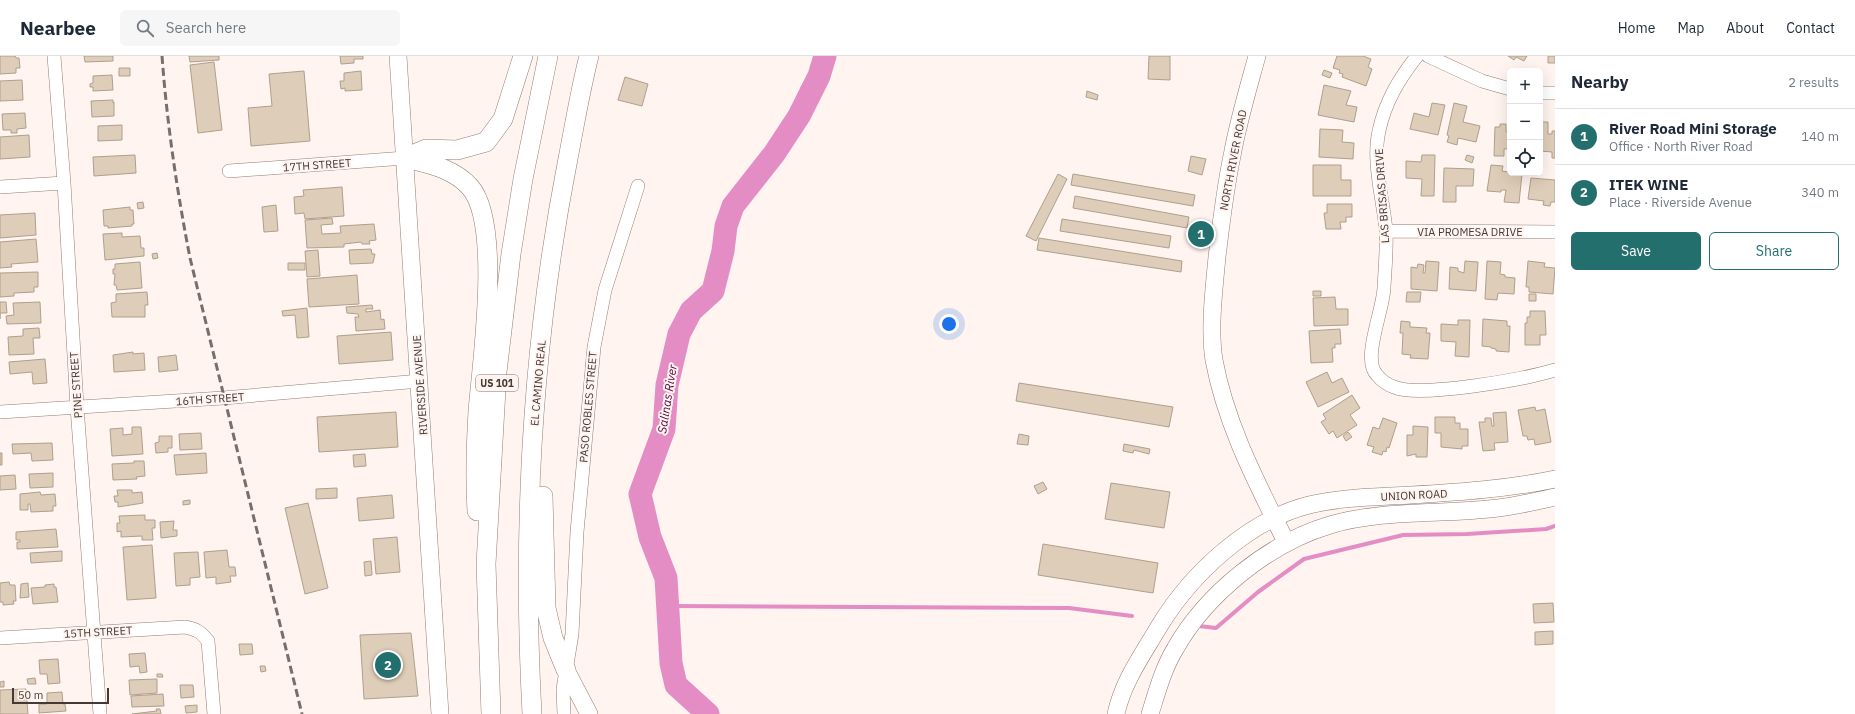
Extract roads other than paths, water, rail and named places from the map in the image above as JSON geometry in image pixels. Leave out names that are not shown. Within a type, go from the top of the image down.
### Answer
[{"type":"highway","points":[[405,158],[426,149],[457,150],[486,142],[503,119],[523,56]]},
{"type":"highway","name":"US 101","points":[[491,714],[486,564],[496,386],[511,254],[524,171],[548,56]]},
{"type":"highway","name":"EL CAMINO REAL","points":[[532,714],[528,578],[536,387],[550,265],[560,198],[589,56]]},
{"type":"highway","points":[[405,158],[433,164],[447,169],[459,177],[471,188],[479,202],[484,218],[487,236],[487,290],[478,413],[476,503],[479,540],[486,564]]},
{"type":"highway","points":[[536,387],[544,439],[542,521],[546,608],[553,638],[566,670]]},
{"type":"main road","name":"RIVERSIDE AVENUE","points":[[398,56],[420,381],[440,714]]},
{"type":"main road","name":"NORTH RIVER ROAD","points":[[1257,56],[1232,156],[1223,214],[1214,283],[1214,350],[1219,383],[1233,427],[1249,468],[1286,542]]},
{"type":"main road","name":"UNION ROAD","points":[[1274,517],[1308,505],[1340,499],[1467,492],[1519,486],[1555,479]]},
{"type":"main road","name":"UNION ROAD","points":[[1286,542],[1330,525],[1361,518],[1498,508],[1555,497]]},
{"type":"main road","points":[[1116,710],[1129,676],[1170,610],[1183,594],[1196,579],[1229,547],[1258,526],[1274,517]]},
{"type":"main road","points":[[1150,714],[1160,682],[1174,649],[1196,618],[1217,594],[1286,542]]},
{"type":"main road","name":"PASO ROBLES STREET","points":[[566,670],[589,714]]},
{"type":"street","name":"PINE STREET","points":[[54,56],[100,714]]},
{"type":"street","name":"LAS BRISAS DRIVE","points":[[1417,56],[1404,72],[1388,100],[1379,132],[1378,171],[1386,231],[1384,298],[1371,350],[1370,360],[1375,374],[1394,388],[1413,391],[1497,383],[1555,370]]},
{"type":"street","points":[[1428,56],[1482,81],[1507,88]]},
{"type":"street","points":[[1543,93],[1555,93]]},
{"type":"street","name":"17TH STREET","points":[[229,171],[405,158]]},
{"type":"street","points":[[0,187],[64,183]]},
{"type":"street","name":"PASO ROBLES STREET","points":[[564,714],[566,670],[572,634],[578,532],[594,347],[605,290],[638,186]]},
{"type":"street","name":"VIA PROMESA DRIVE","points":[[1386,231],[1555,232]]},
{"type":"street","name":"16TH STREET","points":[[0,412],[224,398],[420,381]]},
{"type":"street","name":"15TH STREET","points":[[0,638],[185,628],[196,629],[208,641],[214,714]]},
{"type":"street","name":"PASO ROBLES STREET","points":[[572,634],[575,670],[589,714]]},
{"type":"waterway","name":"Salinas River","points":[[708,714],[676,685],[671,663],[666,578],[650,537],[640,494],[664,429],[667,385],[679,334],[691,311],[713,291],[723,251],[726,226],[733,206],[774,154],[799,116],[819,76],[825,56]]},
{"type":"waterway","points":[[1199,626],[1216,628],[1258,592],[1304,559],[1403,535],[1467,534],[1546,529],[1555,526]]},
{"type":"waterway","points":[[668,606],[1069,608],[1132,616]]},
{"type":"railway","points":[[162,56],[173,157],[190,258],[302,714]]},
{"type":"place","name":"River Road Mini Storage","points":[[1201,234]]},
{"type":"place","name":"ITEK WINE","points":[[388,665]]}]
